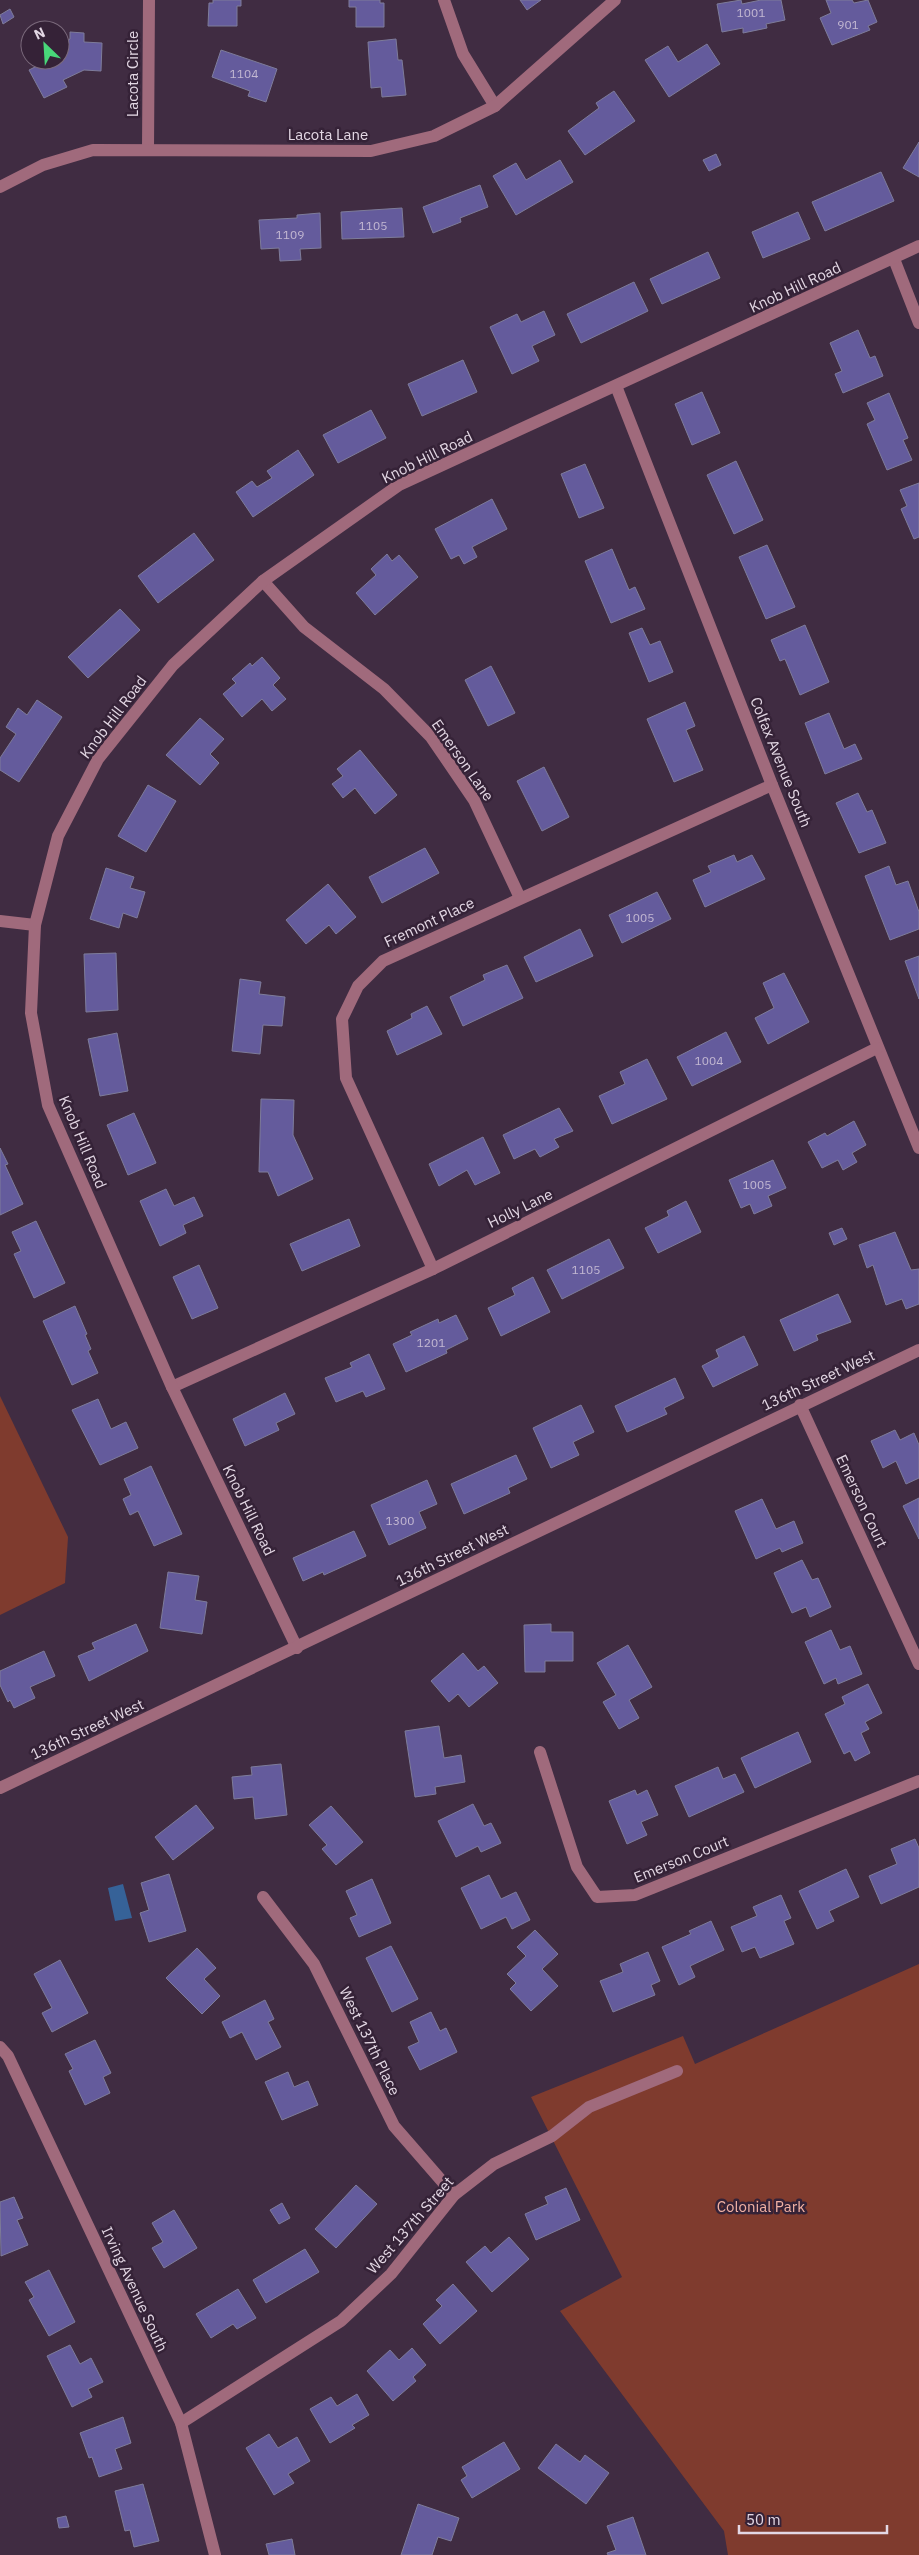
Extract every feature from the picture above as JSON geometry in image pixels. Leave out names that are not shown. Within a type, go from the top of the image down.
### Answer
[{"type":"street","name":"Lacota Circle","points":[[148,149],[149,0]]},
{"type":"street","points":[[444,0],[463,54],[495,106]]},
{"type":"street","name":"Lacota Lane","points":[[0,187],[43,164],[94,150],[371,151],[434,136],[495,106],[615,0]]},
{"type":"street","name":"Knob Hill Road","points":[[297,1648],[172,1387],[48,1105],[31,1013],[35,925],[58,836],[98,759],[173,665],[263,581],[399,486],[894,260],[919,246]]},
{"type":"street","points":[[894,260],[919,322]]},
{"type":"street","name":"Colfax Avenue South","points":[[616,386],[772,785],[919,1148]]},
{"type":"street","name":"Emerson Lane","points":[[263,581],[304,626],[384,689],[431,737],[474,800],[520,898]]},
{"type":"street","name":"Fremont Place","points":[[433,1269],[346,1078],[342,1020],[358,986],[383,961],[772,785]]},
{"type":"street","points":[[0,921],[35,925]]},
{"type":"street","name":"Holly Lane","points":[[172,1387],[433,1269],[877,1048]]},
{"type":"street","name":"136th Street West","points":[[0,1788],[297,1648],[800,1405],[919,1350]]},
{"type":"street","name":"Emerson Court","points":[[800,1405],[919,1664]]},
{"type":"street","name":"Emerson Court","points":[[540,1752],[577,1867],[597,1897],[635,1895],[919,1781]]},
{"type":"street","name":"West 137th Place","points":[[263,1897],[314,1964],[394,2126],[454,2195]]},
{"type":"street","name":"Irving Avenue South","points":[[0,2047],[8,2056],[180,2423],[215,2555]]},
{"type":"street","name":"West 137th Street","points":[[180,2423],[341,2321],[391,2274],[454,2195],[494,2164],[552,2136],[588,2107],[677,2071]]},
{"type":"green space","points":[[0,1396],[68,1537],[65,1583],[0,1615]]},
{"type":"green space","name":"Colonial Park","points":[[919,1964],[919,2555],[728,2555],[724,2531],[560,2311],[622,2277],[531,2097],[683,2036],[695,2064]]},
{"type":"water","points":[[123,1884],[132,1918],[115,1921],[108,1888]]},
{"type":"building","points":[[213,0],[241,0],[241,6],[237,6],[237,26],[208,26],[209,3],[213,3]]},
{"type":"building","points":[[349,0],[380,0],[380,3],[384,3],[384,27],[356,27],[356,7],[349,7]]},
{"type":"building","points":[[520,0],[541,0],[527,10]]},
{"type":"building","points":[[741,0],[742,4],[761,0],[781,0],[785,20],[766,24],[767,28],[743,33],[743,28],[722,32],[717,4]]},
{"type":"building","points":[[826,0],[852,0],[854,3],[868,0],[877,22],[868,26],[870,30],[832,45],[820,18],[831,13]]},
{"type":"building","points":[[10,9],[14,17],[3,24],[0,15]]},
{"type":"building","points":[[70,32],[84,33],[84,42],[102,43],[101,71],[84,70],[63,80],[67,87],[44,98],[29,70],[70,70]]},
{"type":"building","points":[[396,39],[398,60],[402,60],[406,95],[382,97],[381,87],[371,88],[368,42]]},
{"type":"building","points":[[707,44],[720,64],[669,97],[645,60],[668,46],[678,62]]},
{"type":"building","points":[[221,50],[277,69],[266,102],[248,96],[250,91],[212,77]]},
{"type":"building","points":[[614,91],[635,121],[585,155],[568,131],[599,108],[596,103]]},
{"type":"building","points":[[919,142],[919,177],[903,168]]},
{"type":"building","points":[[716,154],[721,165],[709,171],[703,160]]},
{"type":"building","points":[[560,160],[573,182],[516,215],[493,176],[516,163],[526,180]]},
{"type":"building","points":[[881,172],[894,201],[825,231],[812,202]]},
{"type":"building","points":[[480,185],[488,207],[460,218],[461,222],[433,233],[423,207]]},
{"type":"building","points":[[402,208],[404,237],[342,239],[341,212]]},
{"type":"building","points":[[798,212],[810,239],[763,258],[752,232]]},
{"type":"building","points":[[320,213],[321,248],[300,249],[301,260],[280,261],[279,248],[261,249],[259,220],[297,218],[297,215]]},
{"type":"building","points":[[708,252],[720,278],[662,304],[650,279]]},
{"type":"building","points":[[634,282],[648,311],[581,343],[567,314]]},
{"type":"building","points":[[544,311],[555,335],[532,346],[539,361],[512,374],[490,327],[517,314],[521,322]]},
{"type":"building","points":[[858,330],[870,358],[875,356],[883,376],[843,393],[835,374],[842,371],[830,343]]},
{"type":"building","points":[[463,360],[477,392],[422,416],[408,384]]},
{"type":"building","points":[[702,392],[720,433],[692,445],[675,404]]},
{"type":"building","points":[[889,393],[908,438],[903,440],[912,460],[887,470],[867,424],[875,420],[867,403]]},
{"type":"building","points":[[371,410],[386,438],[338,463],[323,435]]},
{"type":"building","points":[[298,450],[314,475],[253,517],[236,492],[252,481],[257,487],[272,478],[267,471]]},
{"type":"building","points":[[736,461],[763,520],[734,534],[707,475]]},
{"type":"building","points":[[585,464],[604,508],[579,518],[561,474]]},
{"type":"building","points":[[919,483],[919,537],[914,539],[901,509],[907,506],[900,490]]},
{"type":"building","points":[[492,499],[507,529],[472,547],[477,557],[464,564],[459,555],[451,559],[435,529]]},
{"type":"building","points":[[194,533],[214,560],[158,603],[138,576]]},
{"type":"building","points":[[767,545],[795,607],[766,619],[739,557]]},
{"type":"building","points":[[612,549],[629,590],[635,587],[645,609],[611,623],[585,561]]},
{"type":"building","points":[[387,554],[392,561],[399,555],[418,577],[375,615],[356,593],[376,575],[371,569]]},
{"type":"building","points":[[120,609],[140,630],[88,678],[68,657]]},
{"type":"building","points":[[805,625],[829,682],[800,695],[785,659],[780,661],[771,640]]},
{"type":"building","points":[[642,628],[650,645],[660,641],[673,672],[649,682],[629,633]]},
{"type":"building","points":[[262,657],[280,678],[273,685],[286,699],[272,711],[262,699],[242,717],[223,694],[236,683],[232,679],[250,663],[252,666]]},
{"type":"building","points":[[491,666],[515,713],[488,726],[465,680]]},
{"type":"building","points":[[37,700],[62,717],[19,782],[0,770],[0,758],[16,734],[6,727],[18,708],[27,715]]},
{"type":"building","points":[[685,702],[695,726],[686,730],[703,770],[674,782],[647,719]]},
{"type":"building","points":[[829,713],[844,749],[855,744],[862,759],[825,774],[805,723]]},
{"type":"building","points":[[200,718],[224,739],[210,754],[219,763],[200,785],[166,755]]},
{"type":"building","points":[[360,750],[397,795],[375,814],[355,788],[343,798],[332,784],[343,776],[337,769]]},
{"type":"building","points":[[544,767],[569,817],[542,831],[517,781]]},
{"type":"building","points":[[148,785],[176,801],[146,852],[118,836]]},
{"type":"building","points":[[858,793],[867,812],[872,810],[886,843],[859,853],[836,803]]},
{"type":"building","points":[[425,848],[439,873],[382,903],[369,877]]},
{"type":"building","points":[[734,855],[737,862],[752,855],[765,879],[705,907],[693,880],[711,872],[708,866]]},
{"type":"building","points":[[889,866],[896,885],[908,881],[919,912],[919,929],[890,940],[865,876]]},
{"type":"building","points":[[106,868],[134,877],[130,888],[145,892],[137,918],[123,913],[119,928],[90,919]]},
{"type":"building","points":[[328,884],[356,917],[336,934],[329,925],[306,944],[286,920]]},
{"type":"building","points":[[657,892],[671,919],[622,943],[609,915]]},
{"type":"building","points":[[580,929],[593,956],[536,982],[524,957]]},
{"type":"building","points":[[116,953],[118,1010],[86,1012],[84,954]]},
{"type":"building","points":[[919,956],[919,999],[905,961]]},
{"type":"building","points":[[507,965],[523,998],[463,1026],[450,997],[485,980],[483,975]]},
{"type":"building","points":[[784,973],[809,1022],[768,1044],[755,1018],[774,1008],[763,983]]},
{"type":"building","points":[[240,979],[261,982],[259,994],[285,997],[282,1026],[263,1025],[260,1054],[232,1051]]},
{"type":"building","points":[[427,1006],[442,1034],[397,1055],[387,1031],[412,1018],[411,1014]]},
{"type":"building","points":[[726,1032],[741,1062],[692,1086],[677,1057]]},
{"type":"building","points":[[117,1033],[128,1091],[100,1096],[88,1039]]},
{"type":"building","points":[[647,1059],[667,1099],[612,1124],[599,1096],[625,1084],[620,1072]]},
{"type":"building","points":[[261,1099],[294,1100],[293,1135],[313,1179],[278,1196],[268,1172],[259,1172]]},
{"type":"building","points":[[559,1108],[573,1131],[554,1139],[559,1147],[540,1157],[535,1149],[514,1159],[503,1135]]},
{"type":"building","points":[[134,1113],[156,1163],[128,1175],[107,1125]]},
{"type":"building","points":[[854,1121],[866,1145],[852,1153],[857,1162],[843,1170],[838,1160],[822,1168],[808,1142],[825,1133],[827,1136]]},
{"type":"building","points":[[483,1137],[500,1173],[475,1185],[467,1170],[439,1186],[429,1164]]},
{"type":"building","points":[[0,1148],[8,1164],[5,1165],[23,1204],[0,1215]]},
{"type":"building","points":[[773,1160],[786,1188],[768,1196],[772,1206],[754,1214],[750,1204],[741,1208],[729,1180]]},
{"type":"building","points":[[166,1189],[174,1206],[194,1197],[203,1216],[183,1225],[186,1233],[160,1246],[140,1201]]},
{"type":"building","points":[[686,1201],[701,1232],[658,1253],[645,1228],[669,1216],[667,1211]]},
{"type":"building","points":[[349,1219],[360,1246],[302,1271],[290,1244]]},
{"type":"building","points":[[36,1221],[65,1283],[34,1298],[14,1254],[21,1251],[12,1232]]},
{"type":"building","points":[[842,1228],[847,1239],[834,1245],[829,1233]]},
{"type":"building","points":[[895,1232],[911,1270],[919,1269],[919,1304],[906,1309],[902,1299],[886,1305],[873,1265],[867,1268],[859,1245]]},
{"type":"building","points":[[609,1239],[624,1268],[562,1299],[547,1270]]},
{"type":"building","points":[[199,1265],[218,1308],[192,1319],[173,1277]]},
{"type":"building","points":[[533,1277],[550,1312],[501,1336],[488,1308],[515,1295],[512,1288]]},
{"type":"building","points":[[838,1294],[851,1322],[816,1335],[818,1340],[794,1351],[780,1320]]},
{"type":"building","points":[[75,1306],[87,1334],[85,1335],[91,1349],[88,1351],[98,1373],[72,1385],[43,1321]]},
{"type":"building","points":[[456,1315],[468,1339],[446,1350],[447,1353],[406,1372],[393,1344],[412,1335],[410,1332],[438,1319],[439,1323]]},
{"type":"building","points":[[744,1336],[758,1365],[713,1387],[702,1366],[719,1357],[716,1350]]},
{"type":"building","points":[[369,1354],[385,1389],[366,1397],[363,1391],[336,1402],[325,1378],[352,1367],[350,1363]]},
{"type":"building","points":[[675,1378],[684,1398],[664,1408],[667,1414],[627,1432],[615,1406]]},
{"type":"building","points":[[285,1393],[295,1414],[276,1423],[279,1430],[245,1446],[233,1419]]},
{"type":"building","points":[[98,1399],[111,1429],[126,1422],[138,1448],[100,1465],[72,1410]]},
{"type":"building","points":[[581,1405],[594,1432],[573,1442],[579,1455],[551,1468],[533,1428]]},
{"type":"building","points":[[895,1430],[900,1440],[914,1433],[919,1445],[919,1478],[906,1484],[896,1461],[883,1468],[871,1441]]},
{"type":"building","points":[[516,1455],[527,1479],[508,1488],[510,1493],[464,1514],[451,1484]]},
{"type":"building","points":[[151,1466],[182,1534],[154,1546],[138,1511],[130,1515],[123,1499],[131,1495],[124,1479]]},
{"type":"building","points":[[427,1480],[437,1504],[419,1512],[426,1528],[389,1545],[371,1505]]},
{"type":"building","points":[[919,1498],[919,1539],[903,1506]]},
{"type":"building","points":[[762,1499],[776,1529],[794,1521],[803,1543],[782,1552],[780,1548],[756,1559],[735,1511]]},
{"type":"building","points":[[354,1531],[366,1556],[324,1575],[323,1572],[303,1581],[293,1558]]},
{"type":"building","points":[[802,1560],[812,1580],[818,1578],[831,1607],[810,1617],[806,1607],[792,1613],[774,1573]]},
{"type":"building","points":[[168,1572],[199,1576],[195,1600],[207,1602],[202,1634],[160,1628]]},
{"type":"building","points":[[136,1624],[148,1651],[89,1681],[78,1656],[95,1649],[92,1643]]},
{"type":"building","points":[[551,1624],[551,1632],[573,1632],[573,1661],[545,1661],[545,1672],[525,1672],[524,1625]]},
{"type":"building","points":[[831,1630],[840,1650],[850,1646],[862,1674],[838,1684],[836,1678],[824,1684],[805,1642]]},
{"type":"building","points":[[628,1645],[652,1687],[629,1700],[639,1718],[619,1729],[603,1702],[616,1695],[597,1663]]},
{"type":"building","points":[[44,1651],[55,1676],[30,1687],[35,1698],[14,1708],[10,1700],[8,1702],[0,1685],[0,1671]]},
{"type":"building","points":[[463,1653],[478,1671],[484,1666],[498,1683],[469,1707],[458,1694],[449,1702],[431,1681]]},
{"type":"building","points":[[868,1684],[882,1713],[865,1722],[869,1729],[861,1733],[870,1753],[855,1761],[850,1751],[844,1754],[825,1714],[845,1704],[842,1697]]},
{"type":"building","points":[[439,1726],[444,1758],[461,1755],[465,1782],[435,1787],[436,1794],[415,1797],[405,1731]]},
{"type":"building","points":[[798,1732],[811,1762],[755,1788],[741,1758]]},
{"type":"building","points":[[281,1764],[287,1815],[255,1819],[253,1797],[234,1799],[232,1777],[252,1775],[251,1767]]},
{"type":"building","points":[[718,1767],[723,1779],[735,1774],[744,1792],[689,1817],[675,1786]]},
{"type":"building","points":[[635,1790],[637,1795],[647,1790],[658,1815],[641,1822],[647,1835],[627,1844],[609,1801]]},
{"type":"building","points":[[473,1804],[484,1826],[491,1823],[501,1843],[481,1852],[478,1846],[456,1857],[438,1821]]},
{"type":"building","points":[[196,1805],[214,1828],[173,1860],[155,1837]]},
{"type":"building","points":[[331,1806],[363,1842],[336,1865],[322,1849],[327,1845],[309,1825]]},
{"type":"building","points":[[915,1839],[919,1848],[919,1887],[881,1904],[869,1876],[897,1864],[891,1849]]},
{"type":"building","points":[[846,1869],[859,1897],[829,1911],[834,1921],[817,1929],[799,1891]]},
{"type":"building","points":[[169,1874],[186,1931],[149,1942],[140,1913],[149,1910],[141,1883]]},
{"type":"building","points":[[489,1875],[501,1899],[516,1892],[530,1920],[512,1929],[506,1917],[481,1929],[461,1888]]},
{"type":"building","points":[[372,1879],[391,1923],[359,1937],[350,1918],[357,1915],[346,1891]]},
{"type":"building","points":[[781,1895],[791,1918],[784,1921],[794,1944],[760,1958],[755,1947],[742,1952],[731,1927],[757,1916],[753,1907]]},
{"type":"building","points":[[711,1921],[724,1950],[690,1966],[695,1977],[679,1985],[662,1947],[691,1934],[689,1931]]},
{"type":"building","points":[[535,1930],[558,1954],[542,1969],[558,1986],[531,2011],[510,1989],[516,1983],[507,1974],[526,1956],[517,1947]]},
{"type":"building","points":[[391,1946],[418,1999],[392,2012],[366,1958]]},
{"type":"building","points":[[197,1948],[216,1968],[204,1979],[220,1996],[202,2014],[166,1978]]},
{"type":"building","points":[[648,1952],[660,1981],[651,1985],[655,1995],[613,2012],[600,1981],[623,1972],[620,1964]]},
{"type":"building","points":[[60,1960],[88,2013],[52,2032],[42,2013],[52,2008],[34,1974]]},
{"type":"building","points":[[265,2000],[274,2019],[268,2022],[281,2047],[256,2060],[242,2032],[230,2038],[222,2022]]},
{"type":"building","points":[[431,2012],[440,2031],[446,2028],[457,2052],[420,2070],[408,2047],[419,2042],[410,2022]]},
{"type":"building","points":[[95,2040],[111,2073],[103,2077],[110,2093],[85,2105],[69,2071],[73,2069],[65,2054]]},
{"type":"building","points":[[288,2072],[294,2087],[308,2081],[318,2105],[282,2120],[265,2082]]},
{"type":"building","points":[[356,2185],[377,2204],[336,2248],[315,2229]]},
{"type":"building","points":[[566,2188],[580,2220],[536,2240],[525,2214],[548,2204],[545,2197]]},
{"type":"building","points":[[14,2197],[23,2218],[17,2220],[28,2245],[1,2256],[0,2202]]},
{"type":"building","points":[[282,2203],[290,2218],[279,2224],[270,2210]]},
{"type":"building","points":[[174,2210],[197,2248],[164,2268],[152,2248],[163,2242],[152,2223]]},
{"type":"building","points":[[509,2237],[529,2259],[492,2292],[466,2262],[485,2246],[491,2253]]},
{"type":"building","points":[[305,2249],[319,2272],[266,2303],[253,2280]]},
{"type":"building","points":[[49,2270],[75,2322],[49,2336],[29,2300],[34,2297],[25,2282]]},
{"type":"building","points":[[453,2284],[477,2311],[440,2344],[423,2324],[442,2306],[436,2300]]},
{"type":"building","points":[[238,2289],[256,2318],[237,2329],[233,2324],[211,2338],[196,2314]]},
{"type":"building","points":[[70,2345],[80,2364],[91,2358],[103,2382],[88,2389],[92,2397],[72,2407],[47,2356]]},
{"type":"building","points":[[412,2348],[426,2365],[413,2377],[416,2381],[393,2401],[367,2371],[390,2350],[399,2360]]},
{"type":"building","points":[[357,2394],[369,2415],[352,2425],[355,2428],[330,2443],[310,2409],[331,2397],[337,2406]]},
{"type":"building","points":[[123,2417],[131,2443],[115,2449],[122,2469],[99,2477],[92,2457],[89,2458],[80,2433]]},
{"type":"building","points":[[269,2434],[278,2448],[297,2437],[310,2461],[288,2474],[294,2483],[274,2495],[246,2448]]},
{"type":"building","points":[[504,2442],[520,2469],[472,2498],[461,2480],[467,2476],[462,2467]]},
{"type":"building","points":[[556,2444],[580,2462],[585,2455],[609,2473],[586,2504],[538,2468]]},
{"type":"building","points":[[143,2484],[159,2541],[134,2547],[130,2530],[125,2531],[115,2491]]},
{"type":"building","points":[[418,2504],[459,2518],[451,2541],[438,2537],[432,2555],[401,2555]]},
{"type":"building","points":[[66,2516],[69,2527],[59,2528],[57,2518]]},
{"type":"building","points":[[633,2517],[646,2555],[608,2555],[607,2553],[616,2550],[607,2526]]},
{"type":"building","points":[[292,2539],[295,2555],[269,2555],[266,2544]]}]
